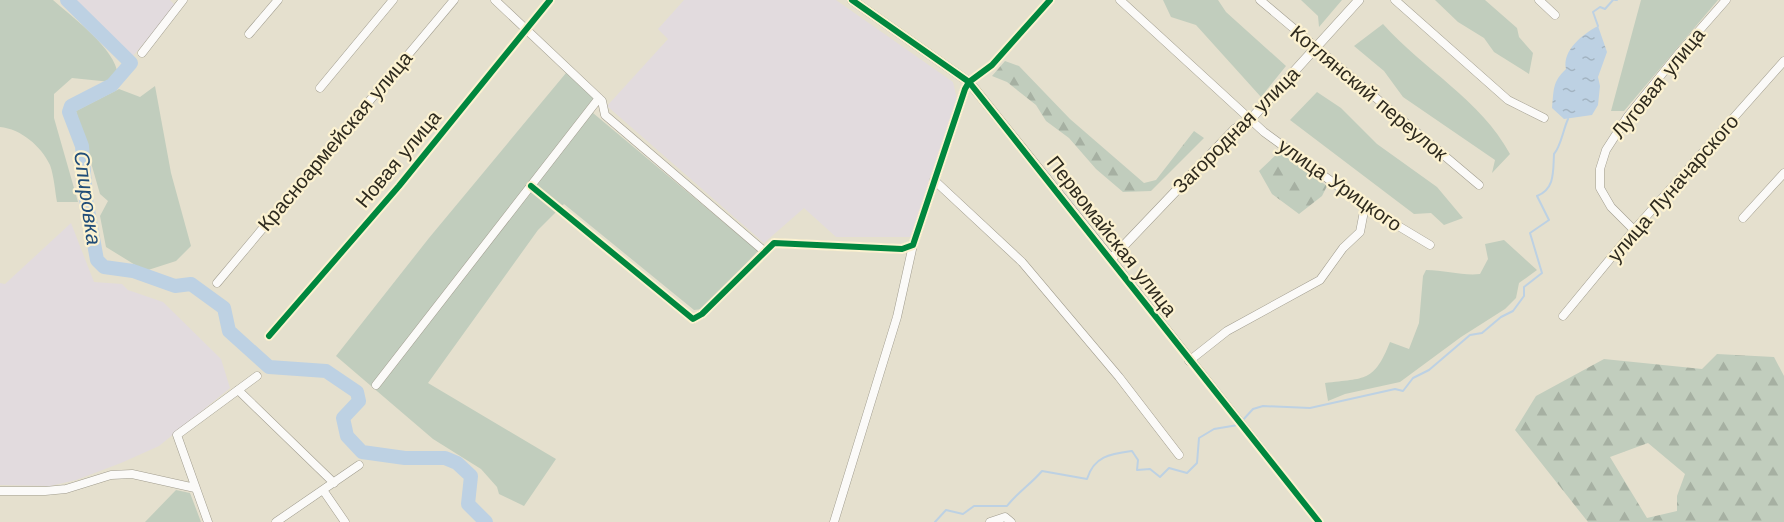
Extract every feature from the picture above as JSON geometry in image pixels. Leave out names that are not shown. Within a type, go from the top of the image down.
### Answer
[{"type":"street","points":[[142,53],[183,0]]},
{"type":"street","points":[[249,34],[278,0]]},
{"type":"street","points":[[320,88],[393,0]]},
{"type":"street","name":"Красноармейская улица","points":[[217,283],[454,0]]},
{"type":"street","points":[[495,0],[599,98],[606,115],[764,251]]},
{"type":"street","name":"Новая улица","points":[[269,336],[399,186],[550,0]]},
{"type":"street","name":"Первомайская улица","points":[[852,0],[969,82],[1319,522]]},
{"type":"street","points":[[834,522],[897,317],[913,245],[960,99],[969,82],[992,65],[1050,0]]},
{"type":"street","name":"улица Урицкого","points":[[1120,0],[1250,120],[1365,206],[1430,245]]},
{"type":"street","name":"Котлянский переулок","points":[[1260,0],[1315,49],[1479,185]]},
{"type":"street","name":"Загородная улица","points":[[1111,259],[1235,129],[1250,120],[1359,0]]},
{"type":"street","points":[[1395,0],[1508,100],[1544,118]]},
{"type":"street","name":"Луговая улица","points":[[1634,230],[1611,207],[1600,188],[1600,169],[1606,150],[1661,75],[1726,0]]},
{"type":"street","points":[[1543,1],[1555,15]]},
{"type":"street","name":"улица Луначарского","points":[[1563,316],[1634,230],[1784,61]]},
{"type":"street","points":[[376,385],[599,98]]},
{"type":"street","points":[[1743,219],[1784,173]]},
{"type":"street","points":[[934,180],[1023,262],[1119,377],[1179,455]]},
{"type":"street","points":[[531,186],[693,319],[702,314],[774,243],[787,242],[885,251],[913,245]]},
{"type":"street","points":[[1189,361],[1227,331],[1320,280],[1343,248],[1360,232],[1365,206]]},
{"type":"street","points":[[208,522],[177,435],[257,376]]},
{"type":"street","points":[[238,390],[334,483]]},
{"type":"street","points":[[276,522],[359,465]]},
{"type":"street","points":[[0,490],[66,489],[111,475],[132,474],[195,488]]},
{"type":"street","points":[[323,490],[345,522]]},
{"type":"street","points":[[990,522],[1005,517],[1011,522]]},
{"type":"shaded area","points":[[74,0],[170,0],[176,6],[132,57]]},
{"type":"shaded area","points":[[684,0],[836,0],[953,82],[957,99],[911,237],[836,237],[804,208],[764,243],[607,106],[668,39],[658,29]]},
{"type":"shaded area","points":[[71,223],[94,282],[122,284],[128,290],[163,302],[221,359],[230,388],[159,446],[121,463],[76,480],[50,486],[0,485],[0,283],[5,284]]},
{"type":"green space","points":[[0,0],[53,0],[92,34],[115,65],[118,75],[111,82],[72,78],[54,94],[54,118],[78,202],[57,202],[50,165],[41,151],[23,135],[0,127]]},
{"type":"green space","points":[[1163,0],[1218,0],[1226,12],[1286,66],[1261,97],[1196,25],[1171,17]]},
{"type":"green space","points":[[1301,0],[1342,0],[1319,27],[1318,16]]},
{"type":"green space","points":[[1435,0],[1485,0],[1517,28],[1519,37],[1533,53],[1529,74],[1494,52],[1484,38],[1458,22]]},
{"type":"green space","points":[[1641,0],[1718,0],[1624,111],[1611,111]]},
{"type":"green space","points":[[1383,24],[1468,101],[1498,135],[1510,154],[1492,173],[1495,160],[1403,97],[1384,71],[1354,46]]},
{"type":"green space","points":[[1005,61],[1019,66],[1070,119],[1144,183],[1156,180],[1194,131],[1204,138],[1151,191],[1123,192],[1096,169],[1069,138],[1046,121],[1036,105],[1007,82],[992,76]]},
{"type":"green space","points":[[566,73],[599,103],[593,113],[758,251],[703,309],[694,310],[564,204],[538,230],[428,383],[556,459],[524,506],[499,494],[497,487],[481,469],[433,439],[336,356],[429,238]]},
{"type":"green space","points":[[155,86],[171,173],[191,246],[176,261],[145,271],[106,247],[100,216],[108,201],[100,194],[76,111],[119,89],[140,97]]},
{"type":"green space","points":[[1317,92],[1341,108],[1377,144],[1437,187],[1463,218],[1444,225],[1431,213],[1414,214],[1290,120]]},
{"type":"green space","points":[[1279,152],[1327,186],[1322,196],[1299,214],[1272,194],[1259,171]]},
{"type":"green space","points":[[1504,240],[1537,270],[1519,283],[1516,298],[1505,309],[1461,337],[1400,382],[1345,394],[1328,401],[1325,383],[1367,376],[1379,365],[1390,342],[1409,349],[1419,323],[1423,276],[1426,270],[1480,274],[1488,259],[1485,244]]},
{"type":"green space","points":[[1717,354],[1774,357],[1784,376],[1784,522],[1588,522],[1515,430],[1536,396],[1604,359],[1702,369]],"holes":[[[1648,443],[1685,474],[1677,496],[1677,511],[1647,518],[1610,457]]]},
{"type":"green space","points":[[176,490],[190,493],[201,522],[145,522]]},
{"type":"water","points":[[1598,26],[1607,52],[1598,77],[1600,86],[1598,105],[1592,115],[1564,119],[1552,108],[1556,82],[1566,69],[1570,49],[1586,33]]},
{"type":"waterway","name":"Спировка","points":[[67,0],[131,63],[112,85],[71,106],[69,112],[82,146],[86,199],[97,260],[104,267],[133,271],[175,286],[191,284],[224,308],[229,331],[269,367],[326,371],[357,392],[359,401],[343,418],[347,436],[362,452],[405,458],[445,458],[457,463],[471,476],[468,504],[486,522]]},
{"type":"waterway","points":[[1598,26],[1593,12],[1600,7],[1605,9],[1613,0]]},
{"type":"waterway","points":[[1242,421],[1253,409],[1263,406],[1310,408],[1395,389],[1403,391],[1413,378],[1429,370],[1470,335],[1482,333],[1501,317],[1513,311],[1524,296],[1524,287],[1542,273],[1530,233],[1549,220],[1537,196],[1543,193],[1550,184],[1554,154],[1568,119]]},
{"type":"waterway","points":[[935,522],[946,510],[963,514],[974,506],[1007,506],[1042,471],[1087,479],[1094,465],[1104,457],[1117,453],[1132,451],[1138,460],[1137,470],[1150,469],[1160,477],[1169,468],[1187,473],[1197,463],[1199,438],[1214,429],[1238,425]]},
{"type":"cycle path","points":[[269,336],[399,186],[550,0]]},
{"type":"cycle path","points":[[852,0],[969,82],[1319,522]]},
{"type":"cycle path","points":[[531,186],[693,319],[702,314],[774,243],[902,249],[913,245],[969,82],[992,65],[1050,0]]}]
